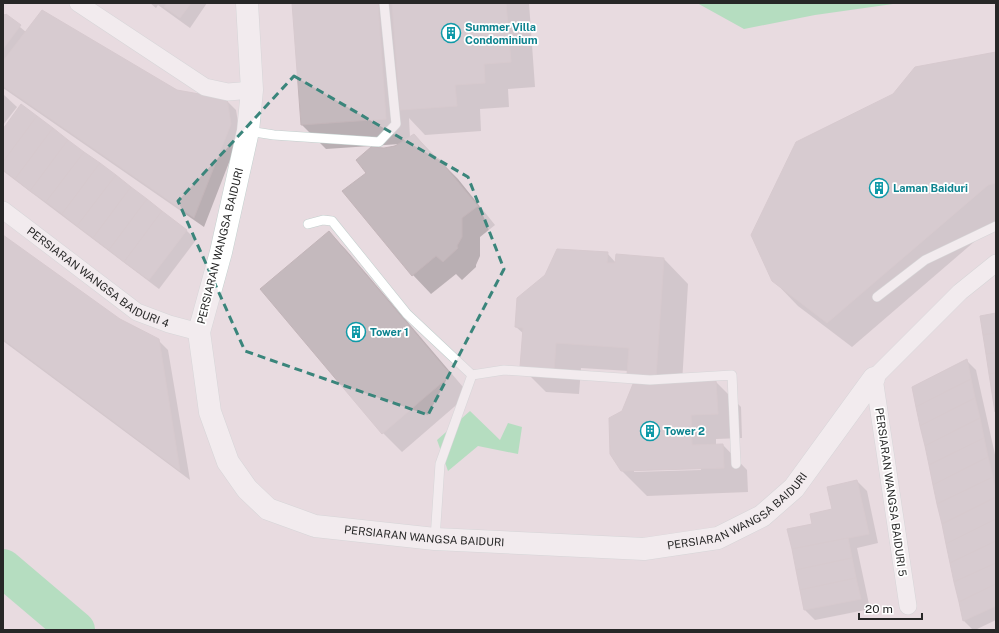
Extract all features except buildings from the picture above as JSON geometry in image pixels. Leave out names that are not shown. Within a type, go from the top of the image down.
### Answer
[{"type":"street","points":[[78,3],[205,87],[228,92],[252,90]]},
{"type":"street","name":"PERSIARAN WANGSA BAIDURI","points":[[247,3],[252,90],[248,131],[219,258],[199,332],[210,412],[228,462],[247,489],[268,509],[315,526],[435,539],[644,549],[718,538],[762,516],[794,488],[874,378],[960,292],[996,263]]},
{"type":"street","name":"PERSIARAN WANGSA BAIDURI 4","points":[[3,210],[137,312],[169,324],[199,332]]},
{"type":"street","name":"PERSIARAN WANGSA BAIDURI 5","points":[[874,378],[908,606]]},
{"type":"lane","points":[[248,131],[274,135],[379,142],[396,124],[384,3]]},
{"type":"lane","points":[[308,224],[323,220],[332,221],[407,314],[472,375]]},
{"type":"lane","points":[[877,297],[925,260],[996,226]]},
{"type":"lane","points":[[472,375],[504,370],[650,380],[732,375],[736,464]]},
{"type":"lane","points":[[435,539],[440,464],[472,375]]},
{"type":"highlighted area","points":[[294,76],[468,177],[504,269],[428,415],[245,351],[178,201]]},
{"type":"shaded area","points":[[697,3],[900,3],[815,15],[744,29]]},
{"type":"shaded area","points":[[470,411],[500,440],[508,423],[522,427],[518,454],[478,446],[448,471],[437,440]]},
{"type":"waterway","points":[[3,568],[76,630]]},
{"type":"place","name":"Summer Villa Condominium","points":[[451,33]]},
{"type":"place","name":"Laman Baiduri","points":[[879,188]]},
{"type":"place","name":"Tower 1","points":[[356,332]]},
{"type":"place","name":"Tower 2","points":[[650,431]]}]
